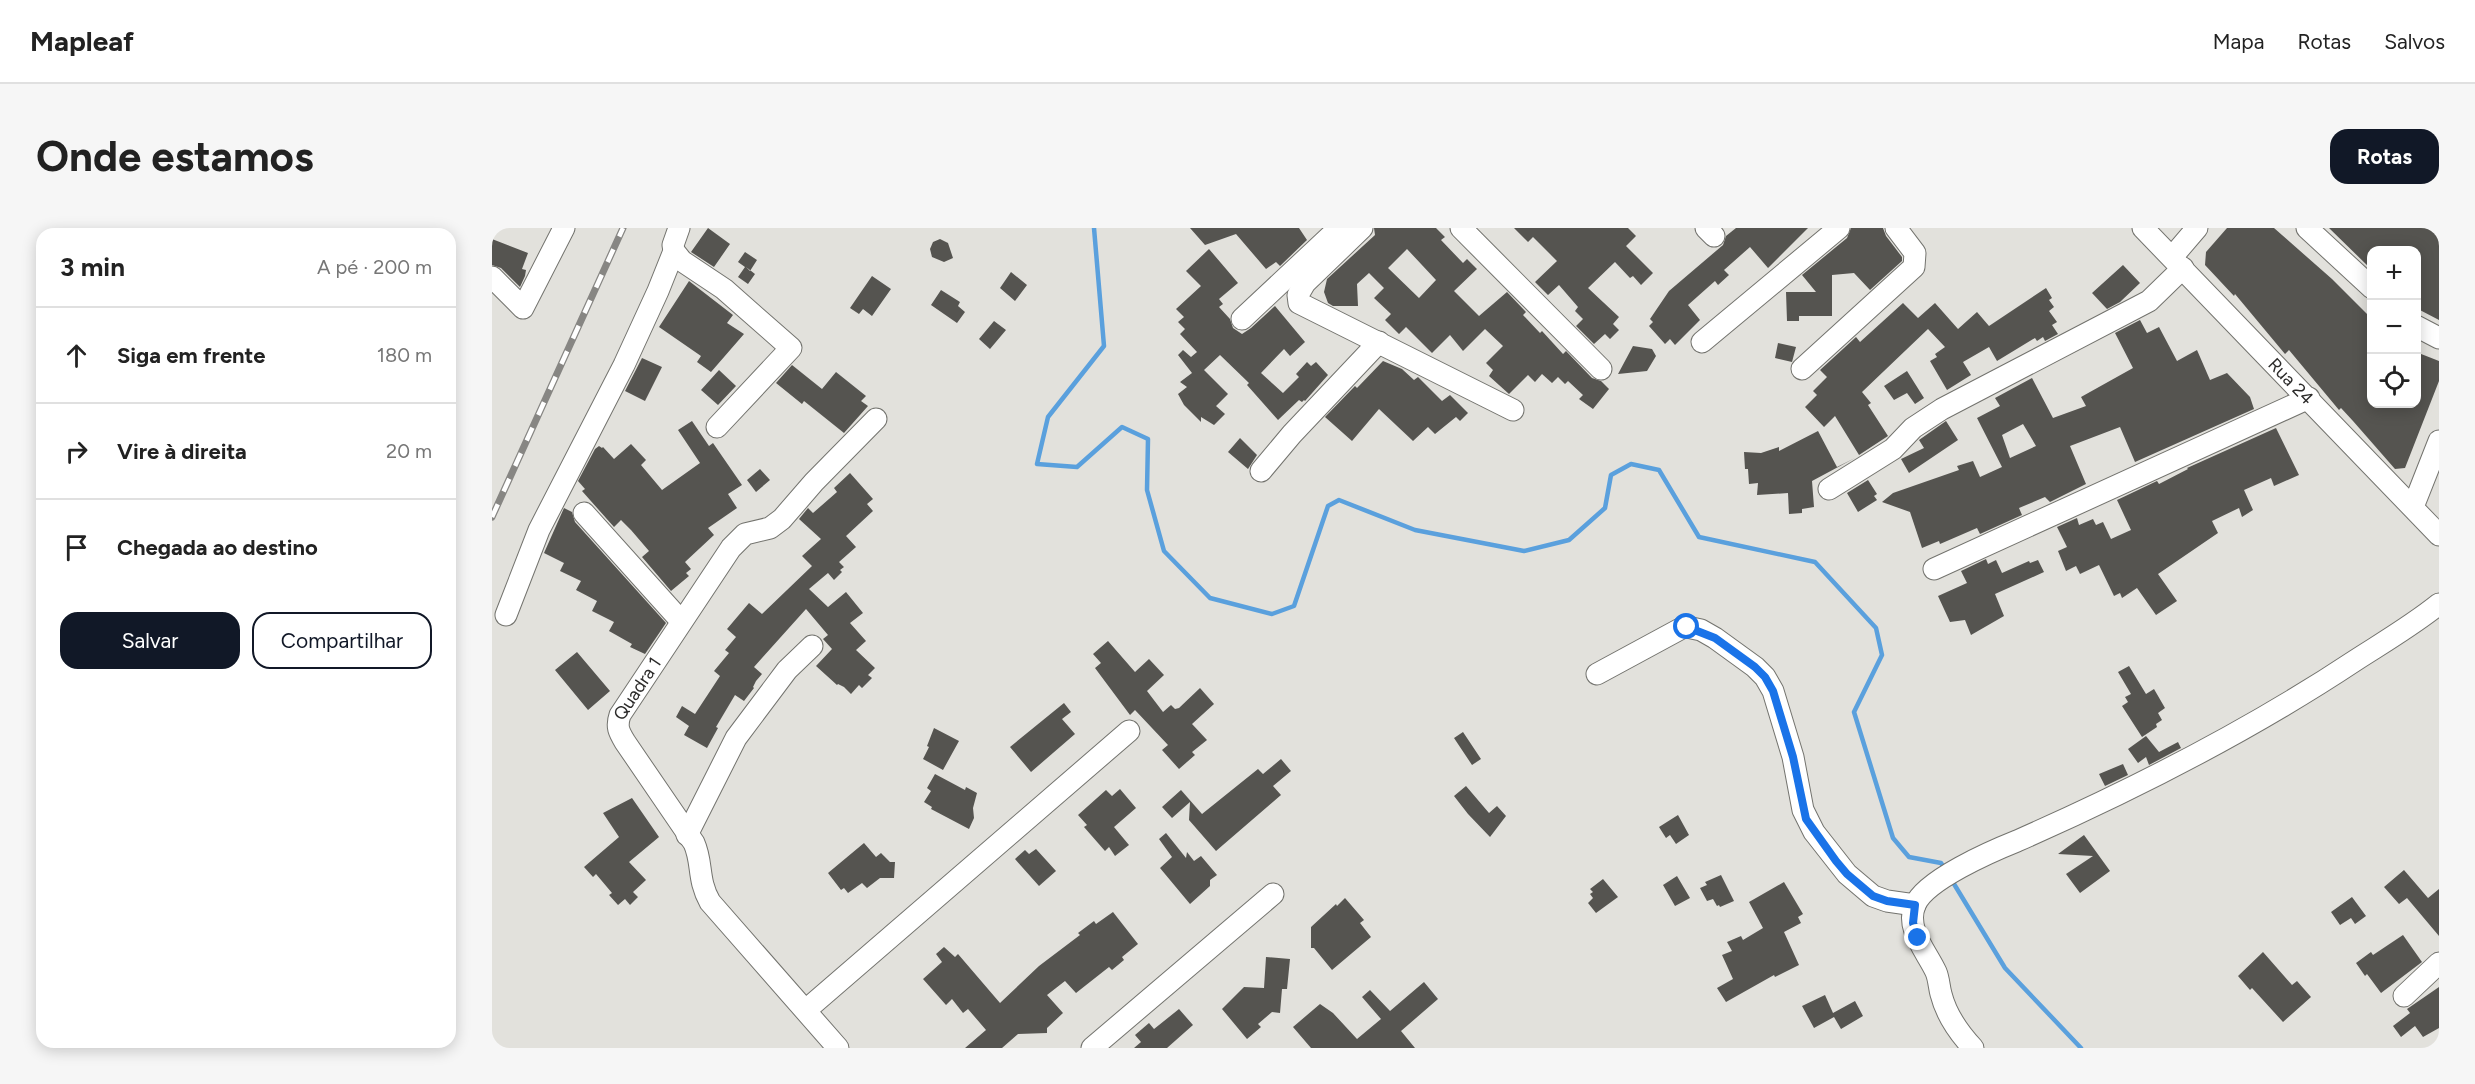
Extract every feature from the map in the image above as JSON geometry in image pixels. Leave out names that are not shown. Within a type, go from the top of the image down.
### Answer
[{"type":"street","points":[[492,277],[523,308],[564,228]]},
{"type":"street","points":[[679,228],[673,245],[681,261],[724,290],[791,348],[717,427]]},
{"type":"street","points":[[1242,319],[1339,228]]},
{"type":"street","points":[[1362,228],[1305,283],[1298,299],[1304,306],[1513,410]]},
{"type":"street","points":[[1461,228],[1600,369]]},
{"type":"street","points":[[1702,342],[1839,228]]},
{"type":"street","points":[[1802,369],[1914,267],[1915,254],[1896,228]]},
{"type":"street","name":"Rua 24","points":[[2143,228],[2438,532]]},
{"type":"street","points":[[1829,489],[1893,449],[1914,428],[1942,409],[2149,301],[2178,262],[2197,228]]},
{"type":"street","points":[[2307,228],[2367,283]]},
{"type":"street","points":[[506,615],[539,530],[624,365],[674,251]]},
{"type":"street","points":[[2421,329],[2439,338]]},
{"type":"street","points":[[1261,471],[1292,434],[1379,342]]},
{"type":"street","points":[[1934,569],[2309,398]]},
{"type":"street","name":"Quadra 1","points":[[838,1048],[710,902],[700,880],[696,849],[618,731],[617,723],[724,555],[745,534],[770,528],[782,519],[814,482],[876,419]]},
{"type":"street","points":[[2413,507],[2439,441]]},
{"type":"street","points":[[584,513],[681,621]]},
{"type":"street","points":[[1597,674],[1687,627],[1701,630],[1755,667],[1765,677],[1773,691],[1793,757],[1803,810],[1814,832],[1847,874],[1873,896],[1887,901],[1919,898],[1981,856],[2105,800],[2223,742],[2344,669],[2439,604]]},
{"type":"street","points":[[687,834],[736,738],[787,670],[812,646]]},
{"type":"street","points":[[806,1010],[1129,731]]},
{"type":"street","points":[[1092,1048],[1273,894]]},
{"type":"street","points":[[1919,898],[1913,923],[1918,938],[1936,973],[1950,1017],[1973,1048]]},
{"type":"street","points":[[2404,996],[2439,963]]},
{"type":"building","points":[[708,228],[730,244],[714,267],[691,252]]},
{"type":"building","points":[[1190,228],[1299,228],[1307,240],[1280,266],[1276,262],[1266,269],[1236,234],[1205,245]]},
{"type":"building","points":[[1374,228],[1436,228],[1445,237],[1441,240],[1463,263],[1467,259],[1477,269],[1454,291],[1479,316],[1507,292],[1526,312],[1523,315],[1540,333],[1542,331],[1563,354],[1566,351],[1592,378],[1601,381],[1609,389],[1593,409],[1579,399],[1583,395],[1568,381],[1565,384],[1558,377],[1552,383],[1542,374],[1535,382],[1528,375],[1509,394],[1489,376],[1493,370],[1486,363],[1503,346],[1485,329],[1463,351],[1450,335],[1432,353],[1406,327],[1399,334],[1385,320],[1391,314],[1374,298],[1384,288],[1369,273],[1357,284],[1358,306],[1333,306],[1328,303],[1324,292],[1327,279],[1375,235]],"holes":[[[1407,249],[1436,280],[1419,298],[1388,268]]]},
{"type":"building","points":[[1514,228],[1628,228],[1636,236],[1626,246],[1653,273],[1641,285],[1633,276],[1630,278],[1615,262],[1588,288],[1619,317],[1613,324],[1619,330],[1610,339],[1605,334],[1594,344],[1576,326],[1583,319],[1575,311],[1578,307],[1559,285],[1548,295],[1535,282],[1557,261],[1533,237],[1528,242]]},
{"type":"building","points":[[1736,228],[1808,228],[1768,268],[1750,247],[1724,270],[1729,275],[1718,285],[1715,281],[1688,305],[1700,320],[1675,345],[1670,339],[1665,344],[1649,326],[1653,322],[1650,319],[1669,291],[1723,245],[1726,236]]},
{"type":"building","points":[[1851,228],[1883,228],[1886,236],[1902,257],[1902,261],[1870,290],[1854,273],[1832,275],[1832,316],[1799,316],[1799,321],[1787,321],[1786,292],[1816,292],[1802,275],[1847,238]]},
{"type":"building","points":[[2227,228],[2274,228],[2332,279],[2367,314],[2367,408],[2421,408],[2421,354],[2439,361],[2439,381],[2405,468],[2395,469],[2341,408],[2339,410],[2289,350],[2285,354],[2235,294],[2234,296],[2205,265],[2206,252]]},
{"type":"building","points":[[2329,228],[2439,228],[2439,320],[2421,311],[2421,246],[2367,246],[2367,265]]},
{"type":"building","points":[[492,239],[528,253],[522,269],[526,270],[525,276],[520,287],[501,268],[492,265]]},
{"type":"building","points":[[940,239],[948,243],[953,258],[944,262],[932,257],[930,249],[933,242]]},
{"type":"building","points":[[1209,249],[1238,283],[1219,299],[1223,304],[1219,307],[1230,319],[1233,328],[1242,334],[1275,306],[1305,342],[1290,356],[1284,349],[1261,373],[1283,393],[1299,377],[1296,374],[1307,362],[1311,366],[1316,362],[1328,375],[1305,401],[1299,400],[1278,420],[1247,385],[1249,383],[1220,355],[1204,370],[1228,394],[1216,406],[1225,414],[1214,425],[1201,417],[1201,422],[1184,405],[1178,394],[1187,387],[1180,382],[1192,373],[1178,355],[1183,350],[1191,357],[1197,352],[1180,334],[1185,329],[1178,322],[1184,317],[1176,309],[1201,286],[1186,271]]},
{"type":"building","points":[[745,252],[757,260],[750,270],[755,274],[748,284],[738,277],[745,267],[738,262]]},
{"type":"building","points":[[2123,265],[2140,283],[2120,302],[2107,309],[2092,293]]},
{"type":"building","points":[[1011,272],[1027,285],[1015,301],[1000,288]]},
{"type":"building","points":[[872,276],[891,289],[872,316],[863,309],[859,314],[850,308]]},
{"type":"building","points":[[689,281],[733,315],[727,323],[744,334],[711,372],[697,362],[701,356],[659,327]]},
{"type":"building","points":[[2046,288],[2052,298],[2049,300],[2054,307],[2049,311],[2057,322],[2052,325],[2058,334],[2045,341],[2043,337],[2037,341],[2035,338],[1997,361],[1989,347],[1963,362],[1971,375],[1947,390],[1930,361],[1937,357],[1935,354],[1945,347],[1928,329],[1862,392],[1871,403],[1868,405],[1888,436],[1859,455],[1835,416],[1824,427],[1805,407],[1817,395],[1813,391],[1827,377],[1820,370],[1856,337],[1860,342],[1903,303],[1918,318],[1935,303],[1958,329],[1977,312],[1989,326]]},
{"type":"building","points":[[941,290],[960,302],[958,306],[965,312],[957,323],[931,305]]},
{"type":"building","points":[[2140,320],[2147,333],[2159,327],[2177,361],[2197,350],[2210,380],[2227,373],[2250,397],[2254,409],[2135,462],[2120,427],[2070,446],[2086,484],[2050,502],[2045,497],[2019,508],[2022,515],[1980,534],[1977,528],[1940,544],[1939,541],[1922,548],[1910,512],[1882,502],[1893,493],[1959,470],[1957,466],[1973,461],[1980,477],[2002,467],[1977,418],[2000,406],[1995,398],[2032,378],[2053,418],[2086,406],[2081,397],[2133,368],[2115,333]],"holes":[[[2023,424],[2036,446],[2010,458],[2002,435]]]},
{"type":"building","points":[[994,321],[1006,330],[990,349],[979,339]]},
{"type":"building","points":[[1778,343],[1796,347],[1792,362],[1775,358]]},
{"type":"building","points":[[1633,346],[1652,349],[1656,356],[1647,371],[1618,374]]},
{"type":"building","points":[[642,358],[662,367],[645,401],[625,391]]},
{"type":"building","points":[[1383,361],[1402,369],[1414,380],[1418,377],[1442,401],[1450,395],[1468,413],[1460,421],[1456,417],[1435,434],[1428,427],[1413,441],[1379,409],[1352,441],[1325,417]]},
{"type":"building","points":[[792,365],[822,389],[836,372],[866,396],[861,401],[868,406],[844,433],[804,401],[802,404],[776,383]]},
{"type":"building","points":[[719,370],[736,386],[718,405],[701,390]]},
{"type":"building","points":[[1907,371],[1924,398],[1915,404],[1907,393],[1894,400],[1884,386]]},
{"type":"building","points":[[692,421],[709,446],[713,443],[742,485],[728,494],[737,508],[708,528],[714,535],[685,562],[691,569],[686,573],[689,576],[671,591],[642,557],[649,551],[621,520],[614,527],[582,491],[585,489],[578,481],[595,449],[599,446],[603,447],[614,459],[631,444],[646,460],[641,465],[662,490],[700,463],[678,430]]},
{"type":"building","points":[[1946,421],[1958,440],[1909,473],[1901,459],[1924,448],[1919,440]]},
{"type":"building","points":[[2276,428],[2299,475],[2274,486],[2271,478],[2244,490],[2253,510],[2242,517],[2239,508],[2212,521],[2218,533],[2158,574],[2177,601],[2156,615],[2137,588],[2122,598],[2120,593],[2114,596],[2099,565],[2080,574],[2076,566],[2066,571],[2058,551],[2067,547],[2057,527],[2077,518],[2079,525],[2093,519],[2096,525],[2103,522],[2111,539],[2131,530],[2117,500],[2157,481],[2159,484],[2187,468]]},
{"type":"building","points":[[1818,431],[1837,467],[1855,458],[1812,481],[1814,507],[1802,509],[1802,513],[1789,514],[1788,493],[1757,495],[1758,483],[1749,484],[1744,452],[1761,453],[1779,447],[1779,451]]},
{"type":"building","points":[[1240,438],[1257,455],[1248,469],[1228,452]]},
{"type":"building","points":[[760,469],[770,480],[756,492],[747,480]]},
{"type":"building","points":[[850,473],[873,499],[867,504],[873,511],[846,536],[856,547],[839,562],[844,567],[840,570],[842,572],[834,580],[828,573],[809,589],[828,607],[846,592],[863,613],[850,623],[866,641],[856,650],[875,668],[868,675],[872,678],[862,688],[859,685],[851,694],[816,666],[832,649],[823,639],[828,635],[806,609],[754,667],[762,674],[754,688],[744,701],[735,695],[716,727],[718,728],[707,748],[684,735],[689,726],[676,717],[682,706],[695,714],[720,676],[714,671],[729,653],[725,650],[736,637],[727,629],[749,603],[762,614],[812,566],[802,556],[821,539],[799,519],[808,508],[813,513],[837,492],[834,488]]},
{"type":"building","points":[[1868,480],[1877,494],[1874,496],[1877,500],[1858,512],[1847,493]]},
{"type":"building","points":[[564,508],[572,512],[575,522],[666,623],[645,654],[630,647],[632,644],[609,631],[614,622],[592,611],[597,601],[576,590],[581,581],[560,571],[564,563],[544,553]]},
{"type":"building","points":[[1986,559],[1988,564],[1996,560],[2002,573],[2029,561],[2030,563],[2038,560],[2044,572],[1995,594],[2004,616],[1971,635],[1965,620],[1950,622],[1938,596],[1967,583],[1961,571]]},
{"type":"building","points":[[1108,641],[1135,672],[1149,659],[1164,675],[1147,691],[1163,712],[1171,705],[1175,709],[1179,708],[1200,688],[1214,704],[1192,724],[1207,740],[1192,752],[1195,755],[1179,769],[1162,750],[1168,745],[1135,710],[1130,715],[1095,668],[1101,663],[1093,654]]},
{"type":"building","points":[[577,652],[610,691],[588,710],[555,670]]},
{"type":"building","points":[[2129,666],[2146,694],[2154,689],[2165,708],[2158,713],[2162,720],[2156,724],[2157,727],[2142,737],[2122,706],[2128,702],[2125,697],[2131,694],[2118,672]]},
{"type":"building","points":[[1064,703],[1071,712],[1062,719],[1075,734],[1031,772],[1010,747]]},
{"type":"building","points":[[934,728],[959,741],[943,770],[923,759]]},
{"type":"building","points":[[1463,732],[1481,759],[1472,765],[1454,738]]},
{"type":"building","points":[[2146,736],[2159,752],[2178,742],[2181,748],[2149,765],[2146,757],[2138,763],[2128,749]]},
{"type":"building","points":[[1281,759],[1291,771],[1273,786],[1281,795],[1216,851],[1189,820],[1190,802],[1172,818],[1162,807],[1181,790],[1202,814],[1258,769],[1263,774]]},
{"type":"building","points":[[2123,764],[2128,775],[2105,786],[2099,774]]},
{"type":"building","points":[[935,774],[965,790],[966,787],[977,793],[973,808],[974,818],[969,829],[931,809],[932,807],[924,802],[931,791],[927,788]]},
{"type":"building","points":[[1466,786],[1489,813],[1497,806],[1506,816],[1490,837],[1454,796]]},
{"type":"building","points":[[1120,789],[1136,808],[1114,827],[1129,845],[1115,856],[1109,847],[1105,851],[1084,827],[1087,825],[1078,815],[1106,790],[1112,796]]},
{"type":"building","points":[[632,798],[659,837],[629,862],[646,880],[633,892],[638,897],[630,905],[625,899],[618,905],[609,895],[612,893],[596,874],[593,877],[584,867],[619,837],[603,813]]},
{"type":"building","points":[[1678,815],[1689,835],[1676,844],[1670,835],[1666,838],[1659,827]]},
{"type":"building","points":[[1166,833],[1186,858],[1187,852],[1194,861],[1201,856],[1217,875],[1210,880],[1210,886],[1190,904],[1160,868],[1172,857],[1159,839]]},
{"type":"building","points":[[2084,835],[2110,871],[2080,893],[2066,874],[2093,856],[2058,854]]},
{"type":"building","points":[[864,843],[876,857],[881,853],[890,862],[895,862],[894,878],[880,878],[867,888],[862,883],[848,893],[844,888],[841,890],[828,873]]},
{"type":"building","points":[[1036,849],[1056,871],[1039,886],[1015,859],[1025,850],[1029,854]]},
{"type":"building","points":[[2404,870],[2428,898],[2439,889],[2439,936],[2407,898],[2399,904],[2384,887]]},
{"type":"building","points":[[1721,875],[1734,901],[1720,907],[1713,899],[1707,901],[1700,888],[1707,885],[1705,882]]},
{"type":"building","points":[[1677,876],[1690,898],[1675,906],[1663,885]]},
{"type":"building","points":[[1603,879],[1618,897],[1596,913],[1588,903],[1593,898],[1590,894],[1593,892],[1590,889]]},
{"type":"building","points":[[1784,882],[1803,914],[1798,917],[1801,923],[1784,932],[1799,965],[1775,977],[1774,975],[1726,1002],[1717,988],[1733,979],[1722,955],[1732,951],[1727,942],[1741,936],[1743,940],[1763,928],[1749,902]]},
{"type":"building","points":[[2352,897],[2366,916],[2355,924],[2351,918],[2340,925],[2331,912]]},
{"type":"building","points":[[1345,898],[1364,920],[1360,923],[1371,937],[1332,970],[1314,948],[1311,948],[1311,927]]},
{"type":"building","points":[[1113,912],[1138,944],[1122,957],[1124,960],[1112,970],[1109,967],[1076,993],[1065,981],[1047,995],[1063,1013],[1047,1028],[1047,1033],[1018,1034],[1002,1048],[965,1048],[986,1030],[968,1009],[963,1013],[952,999],[946,1005],[923,979],[942,962],[936,954],[944,947],[955,957],[958,954],[1000,1003],[1039,966],[1080,935],[1078,933],[1094,921],[1096,924]]},
{"type":"building","points":[[2403,935],[2422,962],[2381,993],[2356,963],[2371,952],[2373,955]]},
{"type":"building","points":[[2263,952],[2292,985],[2297,981],[2311,997],[2283,1022],[2238,976]]},
{"type":"building","points":[[1266,957],[1290,959],[1287,989],[1282,989],[1280,1013],[1272,1012],[1258,1024],[1261,1027],[1247,1039],[1222,1009],[1244,987],[1264,988]]},
{"type":"building","points":[[1424,982],[1438,999],[1401,1031],[1415,1048],[1311,1048],[1293,1027],[1320,1004],[1333,1013],[1357,1039],[1381,1019],[1362,997],[1370,990],[1390,1011]]},
{"type":"building","points":[[2439,987],[2439,1028],[2423,1037],[2415,1026],[2401,1037],[2393,1026],[2410,1013],[2407,1009]]},
{"type":"building","points":[[1825,995],[1833,1013],[1855,1001],[1863,1016],[1841,1029],[1834,1017],[1814,1028],[1802,1006]]},
{"type":"building","points":[[1179,1009],[1193,1025],[1167,1048],[1134,1048],[1141,1042],[1135,1035],[1149,1023],[1154,1029]]},
{"type":"waterway","points":[[1094,228],[1104,346],[1048,417],[1037,464],[1077,467],[1122,427],[1148,439],[1147,490],[1164,551],[1210,598],[1272,614],[1294,606],[1328,506],[1339,500],[1415,530],[1524,551],[1569,540],[1605,508],[1611,475],[1631,464],[1659,470],[1699,537],[1815,562],[1876,628],[1882,655],[1854,712],[1893,838],[1909,857],[1941,863],[1945,869]]},
{"type":"waterway","points":[[1951,879],[2005,968],[2081,1048]]},
{"type":"railway","points":[[492,517],[623,228]]},
{"type":"route","points":[[1687,627],[1701,630],[1715,638],[1765,677],[1773,691],[1793,757],[1806,819],[1847,874],[1873,896],[1887,901],[1915,905],[1913,923],[1918,938]]}]
